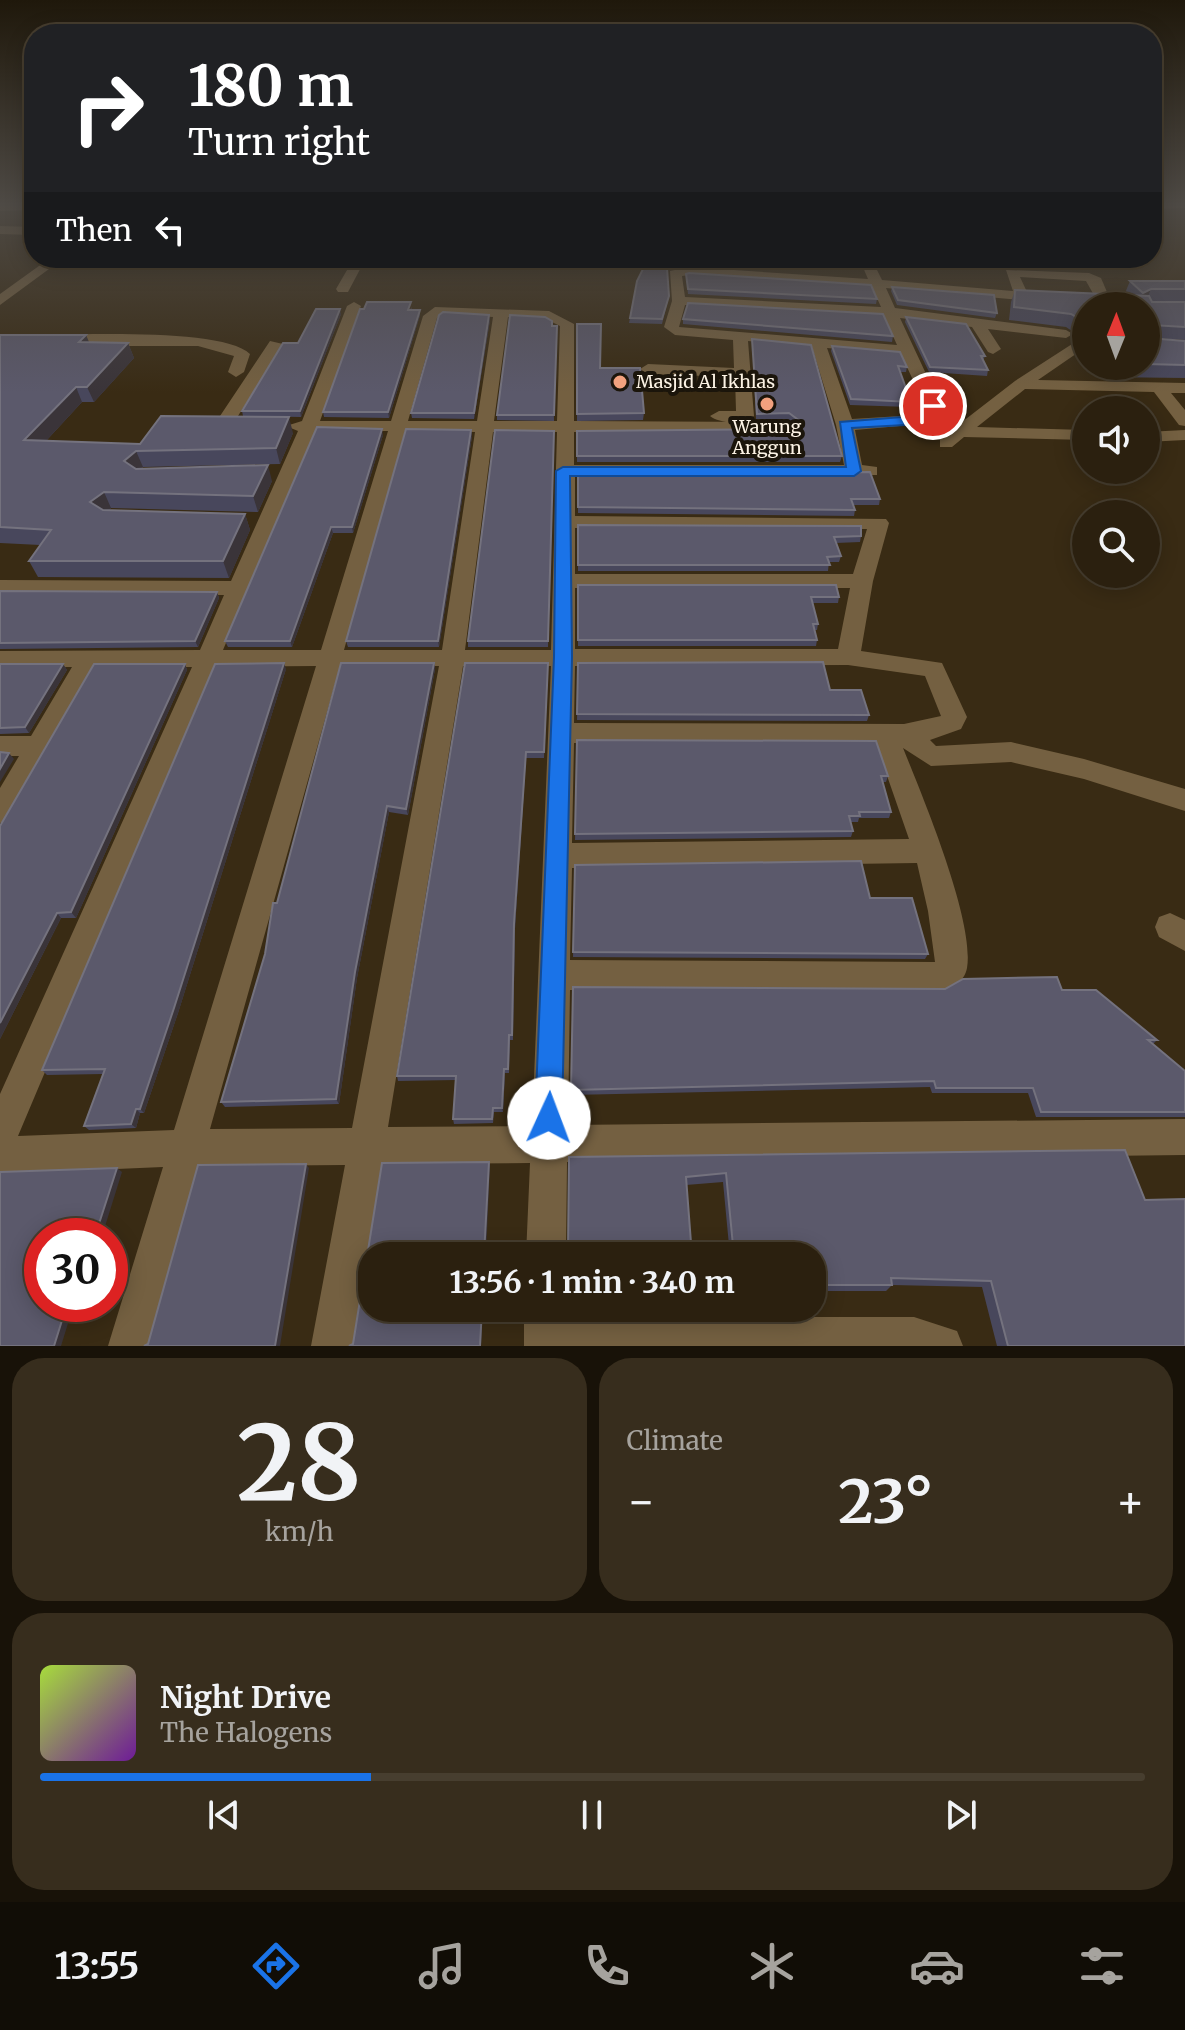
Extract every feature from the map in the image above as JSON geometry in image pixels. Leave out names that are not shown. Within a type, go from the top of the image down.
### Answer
[{"type":"street","points":[[0,301],[45,268]]},
{"type":"street","points":[[343,289],[355,268]]},
{"type":"street","points":[[845,425],[905,421],[933,406],[869,268]]},
{"type":"street","points":[[907,350],[675,331],[671,327],[679,301],[675,274],[681,271],[874,281],[1092,302],[1103,299],[1096,281],[1089,277],[1011,273],[1022,295]]},
{"type":"street","points":[[679,301],[889,312],[1066,334]]},
{"type":"street","points":[[0,1136],[238,588],[260,521],[281,472],[309,426],[354,306]]},
{"type":"street","points":[[129,1346],[430,316],[440,310],[549,315],[567,324],[563,657],[546,1242]]},
{"type":"street","points":[[332,1346],[452,659],[501,313]]},
{"type":"street","points":[[977,322],[993,349]]},
{"type":"street","points":[[645,428],[653,421],[668,417],[745,416],[740,337]]},
{"type":"street","points":[[0,341],[198,341],[226,346],[242,354],[236,372]]},
{"type":"street","points":[[563,471],[862,471],[818,343]]},
{"type":"street","points":[[275,344],[229,416],[231,424],[565,429],[788,427]]},
{"type":"street","points":[[946,443],[1021,384],[1072,351]]},
{"type":"street","points":[[648,369],[743,373]]},
{"type":"street","points":[[1021,384],[1185,388]]},
{"type":"street","points":[[1158,387],[1185,421]]},
{"type":"street","points":[[962,432],[1072,435]]},
{"type":"street","points":[[1160,436],[1185,435]]},
{"type":"street","points":[[565,522],[879,523],[862,581],[848,657]]},
{"type":"street","points":[[564,581],[862,581]]},
{"type":"street","points":[[0,587],[238,588]]},
{"type":"street","points":[[0,659],[848,657],[934,669],[954,717],[952,722],[914,732],[559,733]]},
{"type":"street","points":[[0,812],[88,660]]},
{"type":"street","points":[[914,732],[931,756],[1011,752],[1084,769],[1185,800]]},
{"type":"street","points":[[553,975],[941,977],[951,968],[951,950],[926,851],[914,732]]},
{"type":"street","points":[[0,746],[40,746]]},
{"type":"street","points":[[555,856],[926,851]]},
{"type":"street","points":[[0,1155],[187,1148],[1185,1137]]},
{"type":"street","points":[[545,1331],[914,1338],[942,1346]]},
{"type":"building","points":[[644,268],[667,268],[669,296],[662,319],[630,318],[637,281]]},
{"type":"building","points":[[686,274],[871,285],[877,299],[688,289]]},
{"type":"building","points":[[1130,281],[1185,281],[1185,289],[1142,292]]},
{"type":"building","points":[[892,287],[994,295],[997,313],[898,300]]},
{"type":"building","points":[[1015,290],[1072,293],[1072,315],[1014,307]]},
{"type":"building","points":[[367,302],[411,302],[408,310],[420,310],[388,412],[323,412],[360,309],[364,309]]},
{"type":"building","points":[[1160,302],[1185,302],[1185,327],[1160,325]]},
{"type":"building","points":[[688,303],[883,314],[893,336],[683,319]]},
{"type":"building","points":[[316,309],[340,309],[300,411],[242,411],[283,343],[298,343]]},
{"type":"building","points":[[443,312],[489,315],[474,413],[411,413],[439,315]]},
{"type":"building","points":[[510,315],[545,317],[552,321],[552,326],[557,326],[554,415],[497,415]]},
{"type":"building","points":[[906,317],[966,324],[985,356],[981,356],[988,370],[930,367]]},
{"type":"building","points":[[577,324],[601,324],[600,368],[640,368],[644,413],[577,414]]},
{"type":"building","points":[[0,335],[86,335],[79,342],[128,343],[87,387],[76,387],[24,440],[140,444],[161,416],[289,417],[276,448],[136,451],[124,461],[136,469],[268,465],[253,496],[104,492],[90,502],[103,510],[245,514],[223,561],[29,561],[51,530],[0,527]]},
{"type":"building","points":[[752,339],[811,345],[842,456],[577,456],[577,431],[789,429],[801,422],[789,413],[757,414]]},
{"type":"building","points":[[1160,339],[1185,341],[1185,365],[1160,364]]},
{"type":"building","points":[[832,346],[900,352],[907,367],[898,366],[911,402],[851,399]]},
{"type":"building","points":[[317,427],[382,429],[352,527],[331,527],[290,641],[225,641]]},
{"type":"building","points":[[406,429],[471,430],[438,641],[346,641]]},
{"type":"building","points":[[495,430],[554,431],[548,641],[468,641]]},
{"type":"building","points":[[870,472],[880,499],[851,499],[855,510],[578,507],[578,474]]},
{"type":"building","points":[[578,525],[861,526],[861,536],[834,537],[841,556],[827,557],[830,565],[578,565]]},
{"type":"building","points":[[578,585],[836,585],[839,597],[811,597],[818,624],[813,624],[817,640],[578,640]]},
{"type":"building","points":[[0,591],[217,592],[195,641],[0,643]]},
{"type":"building","points":[[823,662],[830,690],[861,690],[869,715],[577,714],[578,663]]},
{"type":"building","points":[[284,663],[140,1109],[136,1109],[131,1124],[84,1126],[105,1069],[42,1070],[215,664]]},
{"type":"building","points":[[341,663],[434,663],[406,809],[387,806],[355,972],[336,1099],[221,1102],[265,954],[273,903],[277,903]]},
{"type":"building","points":[[465,663],[548,663],[544,752],[526,752],[514,924],[512,1035],[509,1035],[508,1069],[504,1069],[502,1108],[493,1108],[492,1119],[453,1119],[456,1076],[397,1076]]},
{"type":"building","points":[[0,664],[63,664],[25,727],[0,728]]},
{"type":"building","points":[[94,664],[185,664],[71,912],[57,913],[0,1023],[0,826]]},
{"type":"building","points":[[577,740],[876,741],[888,776],[881,776],[891,812],[859,812],[860,816],[849,816],[853,831],[575,834]]},
{"type":"building","points":[[0,752],[9,753],[0,769]]},
{"type":"building","points":[[861,861],[870,898],[912,898],[928,954],[573,952],[575,865]]},
{"type":"building","points":[[1057,977],[1062,990],[1096,990],[1157,1040],[1148,1040],[1185,1071],[1185,1112],[1041,1112],[1033,1088],[936,1088],[934,1081],[571,1090],[573,987],[945,989],[963,979]]},
{"type":"building","points":[[1125,1150],[1145,1200],[1185,1199],[1185,1346],[1008,1346],[991,1281],[891,1278],[892,1285],[826,1285],[826,1242],[733,1242],[726,1173],[686,1177],[691,1242],[568,1242],[569,1157]]},
{"type":"building","points":[[489,1162],[485,1242],[369,1242],[382,1163]]},
{"type":"building","points":[[306,1164],[275,1346],[144,1346],[148,1344],[198,1165]]},
{"type":"building","points":[[117,1168],[101,1218],[24,1218],[24,1322],[62,1322],[54,1346],[0,1346],[0,1172]]},
{"type":"building","points":[[358,1313],[358,1322],[481,1322],[480,1346],[349,1346],[353,1344]]},
{"type":"place","name":"Masjid Al Ikhlas","points":[[620,382]]},
{"type":"place","name":"Warung Anggun","points":[[767,404]]},
{"type":"route","points":[[549,1118],[563,657],[563,471],[854,471],[845,425],[905,421],[933,406]]}]
